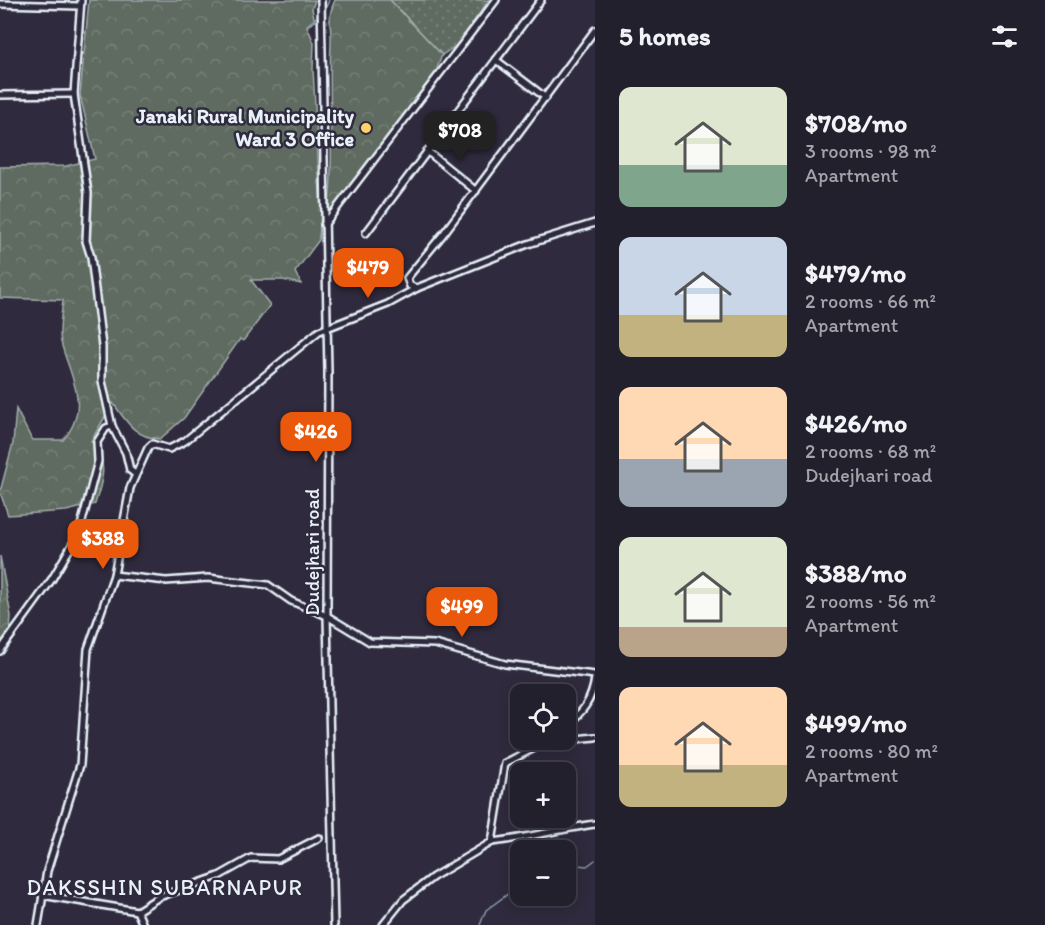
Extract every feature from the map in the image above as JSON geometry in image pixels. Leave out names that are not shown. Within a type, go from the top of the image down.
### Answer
[{"type":"street","name":"Dudejhari road","points":[[321,0],[327,327],[327,616],[334,925]]},
{"type":"street","points":[[324,225],[496,0]]},
{"type":"street","points":[[366,233],[541,0]]},
{"type":"street","points":[[0,4],[80,3],[74,94],[87,193],[86,241],[91,257],[101,336],[102,381],[112,426],[126,453],[130,470],[135,474]]},
{"type":"street","points":[[417,288],[410,286],[407,278],[476,191],[595,30]]},
{"type":"street","points":[[496,60],[546,98]]},
{"type":"street","points":[[0,95],[74,94]]},
{"type":"street","points":[[427,151],[476,191]]},
{"type":"street","points":[[38,925],[42,895],[78,774],[86,659],[114,575],[124,516],[135,474],[152,444],[169,449],[185,441],[230,406],[296,348],[327,327],[528,244],[595,223]]},
{"type":"street","points":[[0,651],[52,579],[79,533],[98,461],[97,442],[106,428],[112,426]]},
{"type":"street","points":[[114,575],[166,581],[208,578],[268,585],[291,601],[327,616],[370,642],[435,644],[505,664],[595,676],[593,693],[585,711],[576,718]]},
{"type":"street","points":[[576,739],[595,736]]},
{"type":"street","points":[[492,842],[498,818],[505,764],[531,750]]},
{"type":"street","points":[[383,925],[403,900],[433,877],[492,842],[532,837],[564,828],[595,824]]},
{"type":"street","points":[[42,895],[137,911],[152,900],[219,876],[251,858],[278,859],[319,838]]},
{"type":"street","points":[[137,911],[143,925]]},
{"type":"green space","points":[[89,0],[315,0],[312,9],[315,21],[307,26],[314,43],[313,69],[321,211],[319,240],[295,272],[301,284],[283,280],[251,280],[270,305],[243,341],[240,339],[184,418],[160,439],[138,432],[127,422],[113,403],[91,441],[97,449],[103,471],[95,504],[66,511],[8,515],[0,492],[13,443],[16,409],[32,440],[63,440],[72,428],[77,404],[73,380],[60,337],[63,300],[0,298],[0,167],[66,166],[95,159],[80,95]]},
{"type":"green space","points":[[335,0],[390,0],[442,55],[434,77],[328,214],[331,151],[330,17]]},
{"type":"green space","points":[[390,0],[489,0],[457,45],[442,55]]},
{"type":"green space","points":[[0,556],[11,616],[10,630],[0,643]]},
{"type":"waterway","points":[[324,13],[329,0]]},
{"type":"waterway","points":[[307,25],[318,16]]},
{"type":"waterway","points":[[576,865],[587,866],[595,860]]},
{"type":"waterway","points":[[480,925],[486,910],[510,892]]},
{"type":"place","name":"Janaki Rural Municipality Ward 3 Office","points":[[366,128]]},
{"type":"district","name":"DAKSSHIN SUBARNAPUR","points":[[165,887]]}]
